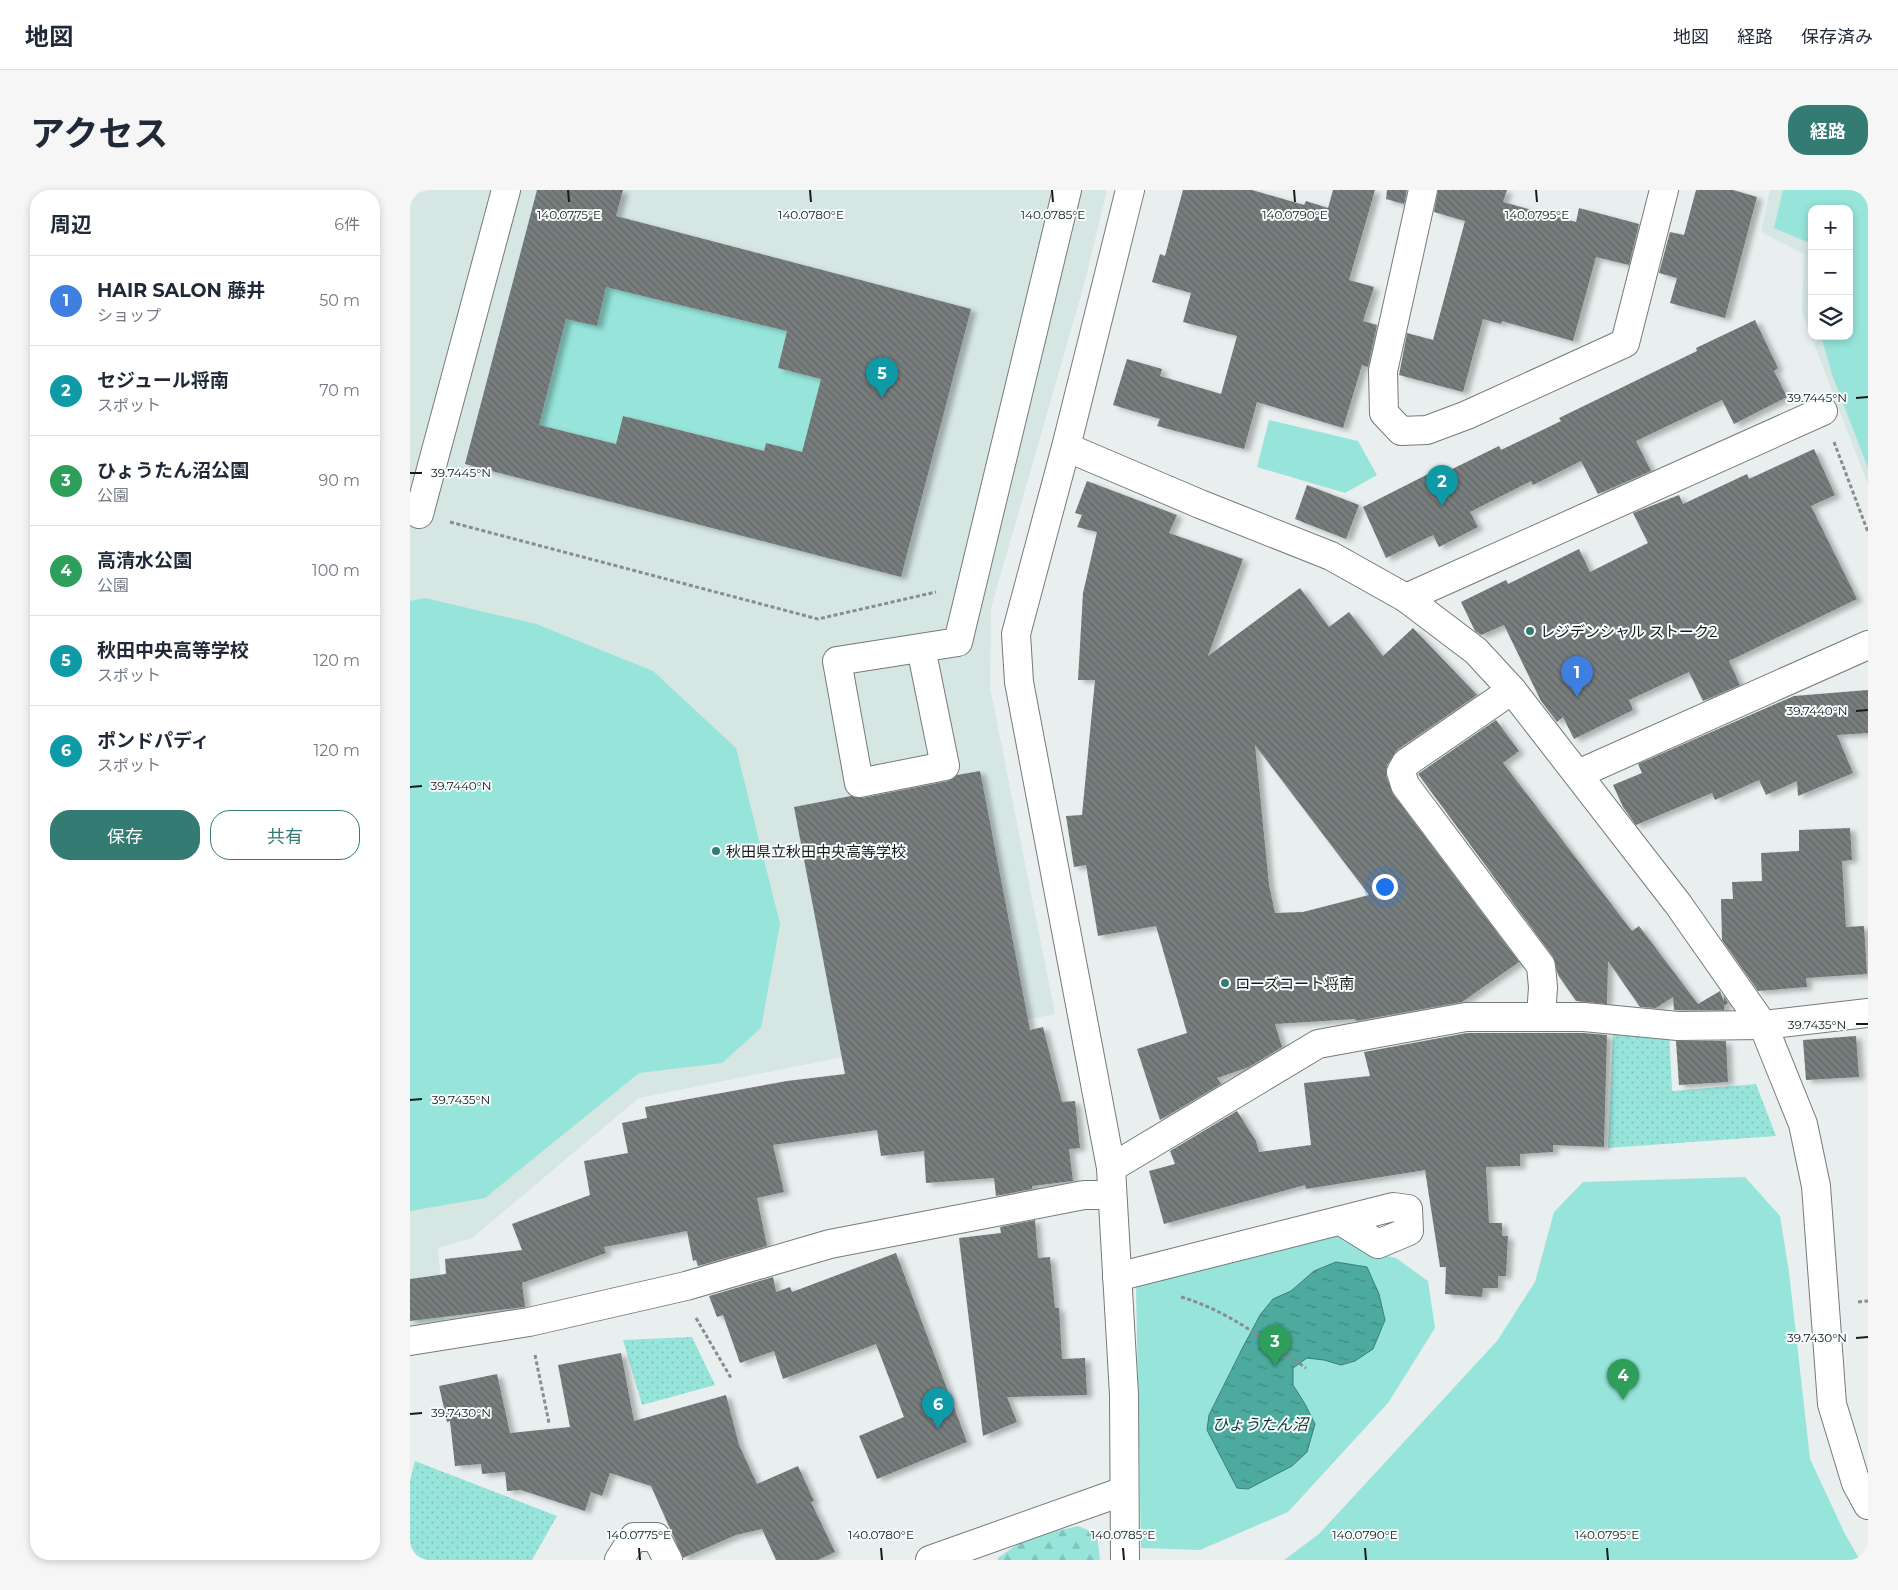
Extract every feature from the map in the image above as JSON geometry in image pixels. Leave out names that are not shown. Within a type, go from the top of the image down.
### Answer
[{"type":"street","points":[[419,514],[506,190]]},
{"type":"street","points":[[921,648],[945,766],[859,783],[837,661],[958,642],[1067,190]]},
{"type":"street","points":[[1125,1560],[1124,1395],[1111,1168],[1019,682],[1016,634],[1066,446],[1130,190]]},
{"type":"street","points":[[1424,190],[1383,371],[1384,413],[1401,431],[1426,430],[1467,416],[1625,343],[1663,190]]},
{"type":"street","points":[[1406,598],[1823,411]]},
{"type":"street","points":[[1066,446],[1200,504],[1330,556],[1406,598],[1476,651],[1512,690],[1678,904],[1764,1025],[1802,1124],[1816,1186],[1832,1404],[1856,1483],[1868,1505]]},
{"type":"street","points":[[1578,774],[1868,645]]},
{"type":"street","points":[[1512,690],[1406,763],[1401,772],[1405,785],[1541,966],[1543,987],[1542,1017]]},
{"type":"street","points":[[1111,1168],[1318,1044],[1466,1017],[1584,1017],[1678,1026],[1764,1025],[1868,1013]]},
{"type":"street","points":[[410,1341],[529,1322],[686,1286],[830,1244],[1084,1194],[1112,1195]]},
{"type":"street","points":[[1117,1278],[1341,1221]]},
{"type":"street","points":[[930,1560],[1124,1491]]},
{"type":"street","points":[[619,1560],[634,1537],[656,1537],[668,1560]]},
{"type":"path","points":[[1823,411],[1868,532]]},
{"type":"path","points":[[419,514],[818,619],[940,591]]},
{"type":"path","points":[[695,1317],[731,1378]]},
{"type":"path","points":[[1240,1323],[1306,1368]]},
{"type":"path","points":[[537,1363],[549,1423]]},
{"type":"shaded area","name":"秋田県立秋田中央高等学校","points":[[410,190],[1107,190],[1084,285],[991,608],[990,687],[1055,1014],[639,1098],[472,1238],[438,1248],[445,1326],[410,1329]]},
{"type":"shaded area","points":[[1770,190],[1868,190],[1868,485],[1813,340],[1853,340],[1853,205],[1808,205],[1808,328],[1802,312],[1804,254],[1761,232]]},
{"type":"green space","points":[[1783,190],[1868,190],[1868,468],[1832,374],[1822,340],[1853,340],[1853,205],[1808,205],[1808,242],[1774,228]]},
{"type":"green space","points":[[606,287],[787,331],[778,368],[821,379],[802,452],[766,443],[757,477],[729,442],[623,416],[616,444],[539,425],[566,319],[597,326]]},
{"type":"green space","points":[[1269,420],[1358,441],[1377,475],[1345,493],[1257,467]]},
{"type":"green space","points":[[425,598],[536,624],[653,671],[736,748],[780,924],[761,1028],[722,1063],[639,1073],[485,1198],[410,1211],[410,601]]},
{"type":"green space","points":[[1669,1030],[1672,1091],[1756,1084],[1776,1136],[1608,1148],[1613,1031]]},
{"type":"green space","points":[[1745,1177],[1780,1216],[1789,1272],[1810,1459],[1845,1534],[1860,1560],[1284,1560],[1319,1534],[1497,1341],[1535,1282],[1554,1212],[1583,1182]]},
{"type":"green space","points":[[1333,1229],[1367,1251],[1396,1258],[1428,1281],[1435,1328],[1388,1403],[1288,1512],[1200,1550],[1141,1548],[1136,1285]]},
{"type":"green space","points":[[692,1337],[715,1385],[642,1405],[623,1340]]},
{"type":"green space","points":[[415,1461],[557,1516],[532,1560],[410,1560],[410,1481]]},
{"type":"green space","points":[[1078,1526],[1097,1534],[1100,1560],[998,1560],[998,1558],[1026,1538]]},
{"type":"water","name":"ひょうたん沼","points":[[1336,1262],[1367,1267],[1379,1294],[1385,1320],[1373,1349],[1355,1361],[1341,1365],[1307,1358],[1293,1368],[1293,1385],[1315,1424],[1307,1452],[1292,1466],[1248,1489],[1237,1488],[1207,1430],[1209,1415],[1260,1315],[1273,1299],[1291,1291],[1314,1271]]},
{"type":"building","points":[[537,190],[623,190],[616,216],[971,309],[901,577],[465,464]],"holes":[[[606,287],[787,331],[778,368],[821,379],[802,452],[766,443],[764,451],[623,416],[616,444],[539,425],[566,319],[597,326]]]},
{"type":"building","points":[[1183,190],[1252,190],[1304,205],[1306,201],[1328,208],[1333,190],[1375,190],[1349,280],[1374,287],[1363,321],[1377,325],[1368,367],[1362,365],[1343,428],[1257,402],[1244,449],[1157,426],[1160,419],[1113,405],[1127,359],[1162,369],[1160,376],[1221,394],[1237,336],[1183,322],[1191,293],[1152,282],[1160,254],[1165,256]]},
{"type":"building","points":[[1387,190],[1407,190],[1404,204],[1386,199]]},
{"type":"building","points":[[1438,190],[1507,190],[1503,202],[1576,222],[1579,208],[1639,224],[1629,265],[1596,257],[1573,341],[1502,321],[1501,324],[1483,319],[1463,392],[1399,375],[1407,333],[1433,340],[1465,221],[1434,212]]},
{"type":"building","points":[[1696,190],[1733,190],[1757,197],[1725,318],[1670,303],[1677,278],[1659,273],[1670,232],[1684,235]]},
{"type":"building","points":[[1755,320],[1778,368],[1774,371],[1787,397],[1734,424],[1722,400],[1636,441],[1651,471],[1598,494],[1581,461],[1533,485],[1531,481],[1470,512],[1478,527],[1439,547],[1433,535],[1386,558],[1363,507],[1442,467],[1440,475],[1499,446],[1501,450],[1561,421],[1559,418],[1697,351],[1696,348]]},
{"type":"building","points":[[1814,449],[1835,495],[1811,506],[1857,599],[1729,661],[1740,685],[1703,701],[1689,672],[1629,700],[1633,710],[1574,739],[1563,717],[1557,722],[1541,701],[1504,625],[1481,635],[1475,631],[1461,602],[1506,580],[1508,584],[1579,549],[1590,572],[1648,543],[1633,513],[1679,495],[1683,504],[1747,474],[1749,479]]},
{"type":"building","points":[[1087,481],[1177,515],[1169,533],[1243,559],[1208,656],[1300,588],[1329,627],[1349,612],[1383,656],[1413,628],[1477,695],[1397,750],[1387,765],[1386,776],[1393,794],[1519,962],[1462,1002],[1356,1021],[1355,1019],[1275,1024],[1282,1047],[1249,1067],[1217,1078],[1221,1084],[1160,1120],[1137,1049],[1187,1033],[1156,926],[1098,936],[1086,865],[1074,867],[1066,816],[1082,815],[1095,680],[1078,680],[1083,593],[1097,532],[1077,527],[1082,515],[1075,513]],"holes":[[[1255,745],[1369,895],[1303,912],[1275,913],[1269,885]]]},
{"type":"building","points":[[1307,485],[1359,505],[1346,539],[1295,519]]},
{"type":"building","points":[[1868,690],[1868,733],[1837,735],[1853,773],[1798,796],[1797,781],[1766,795],[1759,780],[1715,800],[1712,793],[1636,825],[1623,807],[1613,785],[1642,773],[1638,764],[1794,696]]},
{"type":"building","points":[[1496,720],[1519,751],[1503,763],[1632,931],[1639,926],[1698,1004],[1720,991],[1724,1002],[1724,996],[1728,1003],[1724,1006],[1724,1010],[1674,1010],[1673,997],[1656,1008],[1640,1007],[1608,961],[1607,1004],[1576,1001],[1558,975],[1553,957],[1418,774]]},
{"type":"building","points":[[980,771],[1030,1030],[1043,1027],[1062,1102],[1075,1101],[1080,1148],[1069,1149],[1073,1181],[1032,1186],[1032,1189],[996,1196],[994,1178],[926,1183],[924,1151],[881,1156],[877,1130],[773,1145],[784,1192],[757,1198],[767,1246],[698,1266],[696,1260],[693,1261],[687,1231],[604,1247],[606,1253],[522,1283],[525,1307],[410,1321],[410,1279],[446,1274],[445,1259],[522,1250],[512,1224],[590,1195],[584,1161],[628,1153],[622,1123],[647,1118],[645,1107],[787,1081],[845,1074],[794,807],[851,796],[862,798],[948,781],[957,775]]},
{"type":"building","points":[[1850,828],[1852,860],[1842,861],[1846,927],[1864,926],[1867,974],[1806,978],[1807,987],[1758,991],[1722,940],[1721,899],[1733,899],[1732,882],[1762,881],[1761,853],[1799,851],[1799,830]]},
{"type":"building","points":[[1467,1033],[1583,1033],[1607,1035],[1604,1147],[1553,1145],[1553,1152],[1520,1154],[1520,1166],[1486,1167],[1489,1223],[1502,1223],[1502,1236],[1508,1236],[1506,1276],[1498,1276],[1498,1288],[1483,1288],[1482,1297],[1445,1294],[1446,1267],[1440,1267],[1425,1170],[1306,1189],[1305,1185],[1164,1224],[1149,1171],[1175,1164],[1170,1151],[1237,1111],[1256,1141],[1259,1152],[1311,1145],[1304,1083],[1370,1076],[1364,1052]]},
{"type":"building","points":[[1856,1036],[1859,1077],[1806,1080],[1803,1040]]},
{"type":"building","points":[[1676,1041],[1726,1041],[1728,1082],[1679,1085]]},
{"type":"building","points":[[1035,1220],[1038,1258],[1050,1257],[1055,1308],[1059,1308],[1062,1359],[1085,1358],[1087,1395],[1007,1397],[1017,1422],[983,1436],[959,1238],[1001,1233],[1000,1227]]},
{"type":"building","points":[[896,1253],[967,1442],[877,1479],[859,1436],[904,1417],[876,1344],[783,1379],[774,1351],[740,1363],[723,1315],[717,1317],[709,1296],[773,1277],[776,1292],[790,1287],[792,1292]]},
{"type":"building","points":[[621,1353],[634,1421],[726,1395],[739,1445],[757,1484],[798,1466],[814,1501],[811,1502],[835,1552],[818,1560],[776,1560],[762,1529],[736,1535],[683,1558],[651,1486],[610,1473],[602,1496],[591,1492],[585,1511],[521,1490],[507,1491],[505,1472],[482,1474],[481,1464],[455,1466],[450,1421],[447,1422],[439,1386],[497,1374],[510,1433],[570,1427],[558,1365]]},
{"type":"place","name":"秋田中央高等学校","points":[[882,398]]},
{"type":"place","name":"セジュール将南","points":[[1442,506]]},
{"type":"place","name":"レジデンシャル ストーク2","points":[[1530,631]]},
{"type":"place","name":"HAIR SALON 藤井","points":[[1577,697]]},
{"type":"place","name":"秋田県立秋田中央高等学校","points":[[716,851]]},
{"type":"place","name":"ローズコート将南","points":[[1225,983]]},
{"type":"place","name":"ひょうたん沼公園","points":[[1275,1366]]},
{"type":"place","name":"高清水公園","points":[[1623,1400]]},
{"type":"place","name":"ポンドパディ","points":[[938,1429]]}]
